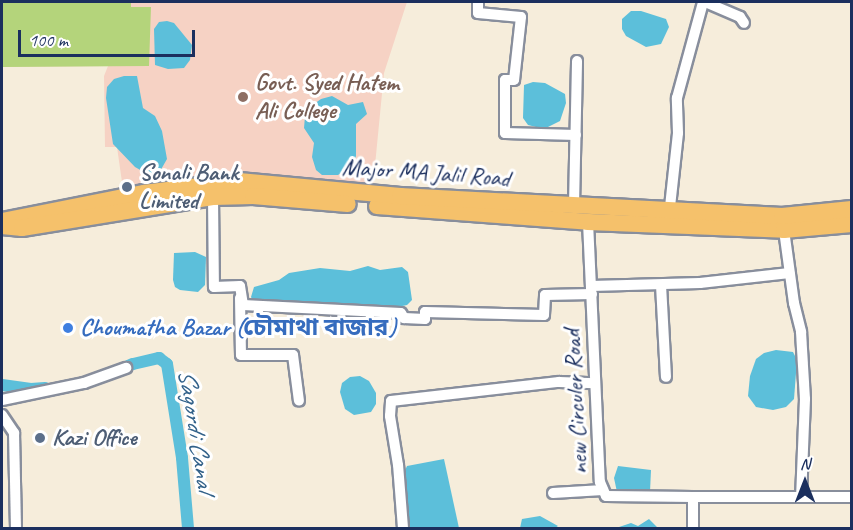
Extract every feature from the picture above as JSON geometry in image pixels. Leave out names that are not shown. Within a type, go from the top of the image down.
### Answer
[{"type":"main road","name":"Major MA Jalil Road","points":[[2,221],[144,193],[239,181],[377,195],[574,206],[784,230],[852,224]]},
{"type":"main road","name":"Major MA Jalil Road","points":[[2,226],[22,228],[213,197],[253,196],[588,222],[782,216],[852,208]]},
{"type":"street","points":[[478,2],[478,13],[521,17],[514,80],[505,80],[505,133],[576,135]]},
{"type":"street","points":[[668,218],[678,133],[677,98],[704,2],[740,17],[744,23]]},
{"type":"street","points":[[574,206],[577,61]]},
{"type":"street","points":[[213,197],[214,287],[240,286]]},
{"type":"street","name":"new Circuler Road","points":[[588,222],[600,482],[603,490],[606,496],[693,497]]},
{"type":"street","points":[[784,230],[789,273],[801,332],[805,399],[801,497]]},
{"type":"street","points":[[240,286],[243,305],[401,313],[404,318],[425,319],[425,312],[544,315],[545,295],[789,273]]},
{"type":"street","points":[[661,285],[666,377]]},
{"type":"street","points":[[240,286],[241,355],[293,355],[299,401]]},
{"type":"street","points":[[2,400],[84,383],[126,368]]},
{"type":"street","points":[[403,528],[399,465],[390,416],[391,401],[559,382],[595,383]]},
{"type":"street","points":[[2,415],[14,433],[16,528]]},
{"type":"street","points":[[553,493],[603,490]]},
{"type":"street","points":[[693,528],[693,497],[852,497]]},
{"type":"shaded area","name":"Govt. Syed Hatem Ali College","points":[[2,2],[407,2],[384,73],[373,186],[123,189],[117,147],[105,147],[104,76],[108,66],[2,67]]},
{"type":"green space","points":[[2,2],[131,2],[131,7],[151,7],[149,66],[2,67]]},
{"type":"water","points":[[631,11],[641,11],[666,19],[669,27],[661,44],[646,47],[626,36],[622,29],[622,19]]},
{"type":"water","points":[[159,22],[174,23],[192,45],[190,60],[184,68],[168,69],[155,65],[154,29]]},
{"type":"water","points":[[137,76],[143,108],[155,116],[162,131],[167,159],[159,173],[149,175],[135,167],[113,144],[106,98],[107,87],[114,79]]},
{"type":"water","points":[[533,82],[545,83],[565,94],[566,103],[560,121],[544,129],[528,125],[523,118],[524,85]]},
{"type":"water","points":[[332,96],[348,105],[363,102],[367,114],[356,124],[356,156],[352,167],[338,175],[322,175],[316,170],[312,157],[314,143],[304,128],[305,116],[311,106],[321,99]]},
{"type":"water","points":[[195,252],[206,257],[205,285],[198,292],[180,290],[175,287],[173,280],[174,253]]},
{"type":"water","points":[[368,266],[380,270],[402,267],[408,272],[412,300],[407,305],[393,308],[253,301],[251,297],[254,287],[279,280],[289,273],[320,268],[350,271]]},
{"type":"water","points":[[776,350],[793,352],[797,360],[794,399],[786,407],[773,410],[756,407],[748,396],[750,376],[756,359],[764,353]]},
{"type":"water","points":[[360,376],[369,381],[376,393],[376,404],[371,412],[354,415],[345,409],[340,392],[342,383],[350,377]]},
{"type":"water","points":[[444,459],[459,528],[410,528],[402,477],[407,466]]},
{"type":"water","points":[[618,466],[651,470],[650,492],[617,492],[614,478]]},
{"type":"water","points":[[540,516],[558,526],[555,528],[520,528],[522,519]]},
{"type":"water","points":[[649,519],[658,528],[616,528],[631,523],[638,526]]},
{"type":"waterway","name":"Sagordi Canal","points":[[117,371],[133,364],[159,358],[167,364],[182,458],[188,528]]},
{"type":"waterway","name":"Sagordi Canal","points":[[2,385],[31,389],[45,388]]},
{"type":"place","name":"Govt. Syed Hatem Ali College","points":[[243,97]]},
{"type":"place","name":"Sonali Bank Limited","points":[[127,187]]},
{"type":"place","name":"Choumatha Bazar (চৌমাথা বাজার)","points":[[68,328]]},
{"type":"place","name":"Kazi Office","points":[[40,438]]}]
